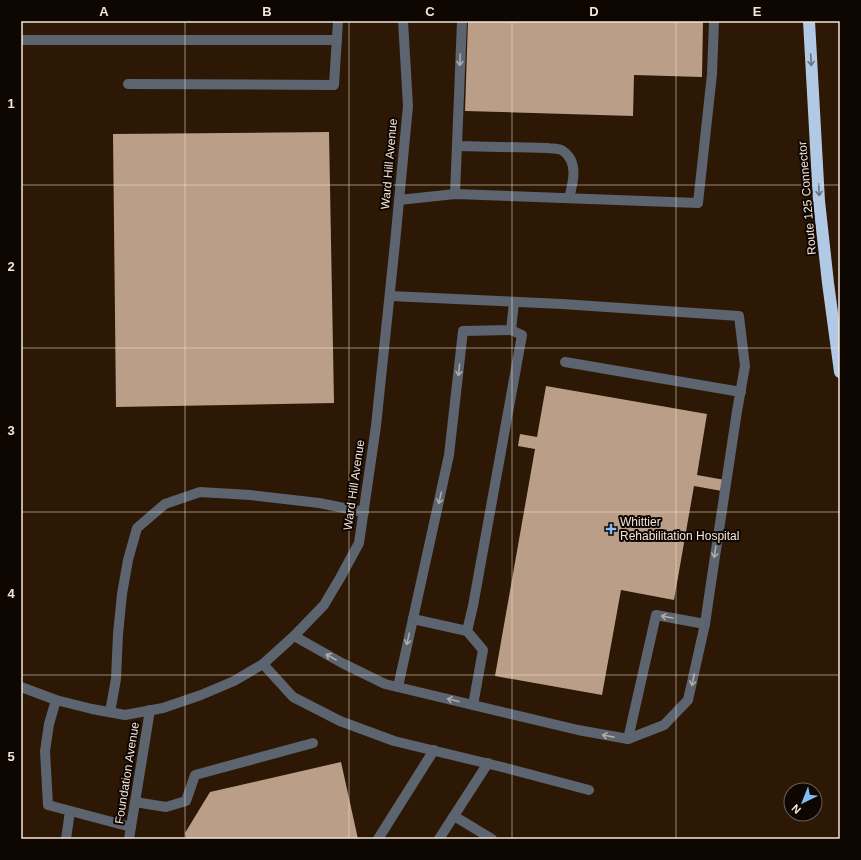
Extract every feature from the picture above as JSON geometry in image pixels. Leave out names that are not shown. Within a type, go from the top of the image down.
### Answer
[{"type":"highway","name":"Route 125 Connector","points":[[809,21],[819,201],[840,372]]},
{"type":"street","points":[[128,84],[334,86],[338,21]]},
{"type":"street","name":"Ward Hill Avenue","points":[[21,687],[56,700],[125,715],[163,708],[201,695],[234,681],[263,664],[294,636],[324,605],[340,578],[359,543],[376,426],[408,106],[403,21]]},
{"type":"street","points":[[455,194],[462,21]]},
{"type":"street","points":[[399,200],[455,194],[698,203],[712,74],[714,21]]},
{"type":"street","points":[[21,40],[337,40]]},
{"type":"street","points":[[457,146],[548,148],[562,150],[570,158],[573,167],[574,178],[569,198]]},
{"type":"street","points":[[294,636],[342,663],[385,684],[578,730],[628,739],[664,725],[688,700],[705,624],[745,366],[738,316],[562,304],[390,296]]},
{"type":"street","points":[[511,330],[514,302]]},
{"type":"street","points":[[398,687],[449,456],[463,331],[511,330],[522,336],[473,606],[467,631]]},
{"type":"street","points":[[565,362],[741,392]]},
{"type":"street","points":[[110,712],[116,679],[122,594],[128,560],[137,528],[165,504],[200,492],[250,495],[319,503],[364,512]]},
{"type":"street","points":[[628,739],[656,615],[705,624]]},
{"type":"street","points":[[413,620],[467,631],[483,650],[473,705]]},
{"type":"street","points":[[263,664],[292,697],[340,721],[394,741],[488,763],[589,790]]},
{"type":"street","points":[[56,700],[45,751],[48,805],[131,827]]},
{"type":"street","name":"Foundation Avenue","points":[[129,839],[150,710]]},
{"type":"street","points":[[135,802],[166,807],[186,801],[195,775],[313,742]]},
{"type":"street","points":[[378,839],[434,750]]},
{"type":"street","points":[[439,839],[488,763]]},
{"type":"street","points":[[66,839],[70,811]]},
{"type":"street","points":[[454,816],[492,839]]},
{"type":"building","points":[[468,21],[703,21],[702,77],[634,75],[633,116],[465,111]]},
{"type":"building","points":[[329,132],[334,403],[116,407],[113,134]]},
{"type":"building","points":[[546,386],[707,414],[697,475],[725,480],[722,491],[694,486],[674,600],[621,590],[602,695],[495,676],[535,449],[518,446],[520,434],[537,437]]},
{"type":"building","points":[[341,762],[358,839],[186,839],[185,833],[210,792]]},
{"type":"place","name":"Whittier Rehabilitation Hospital","points":[[611,529]]}]
